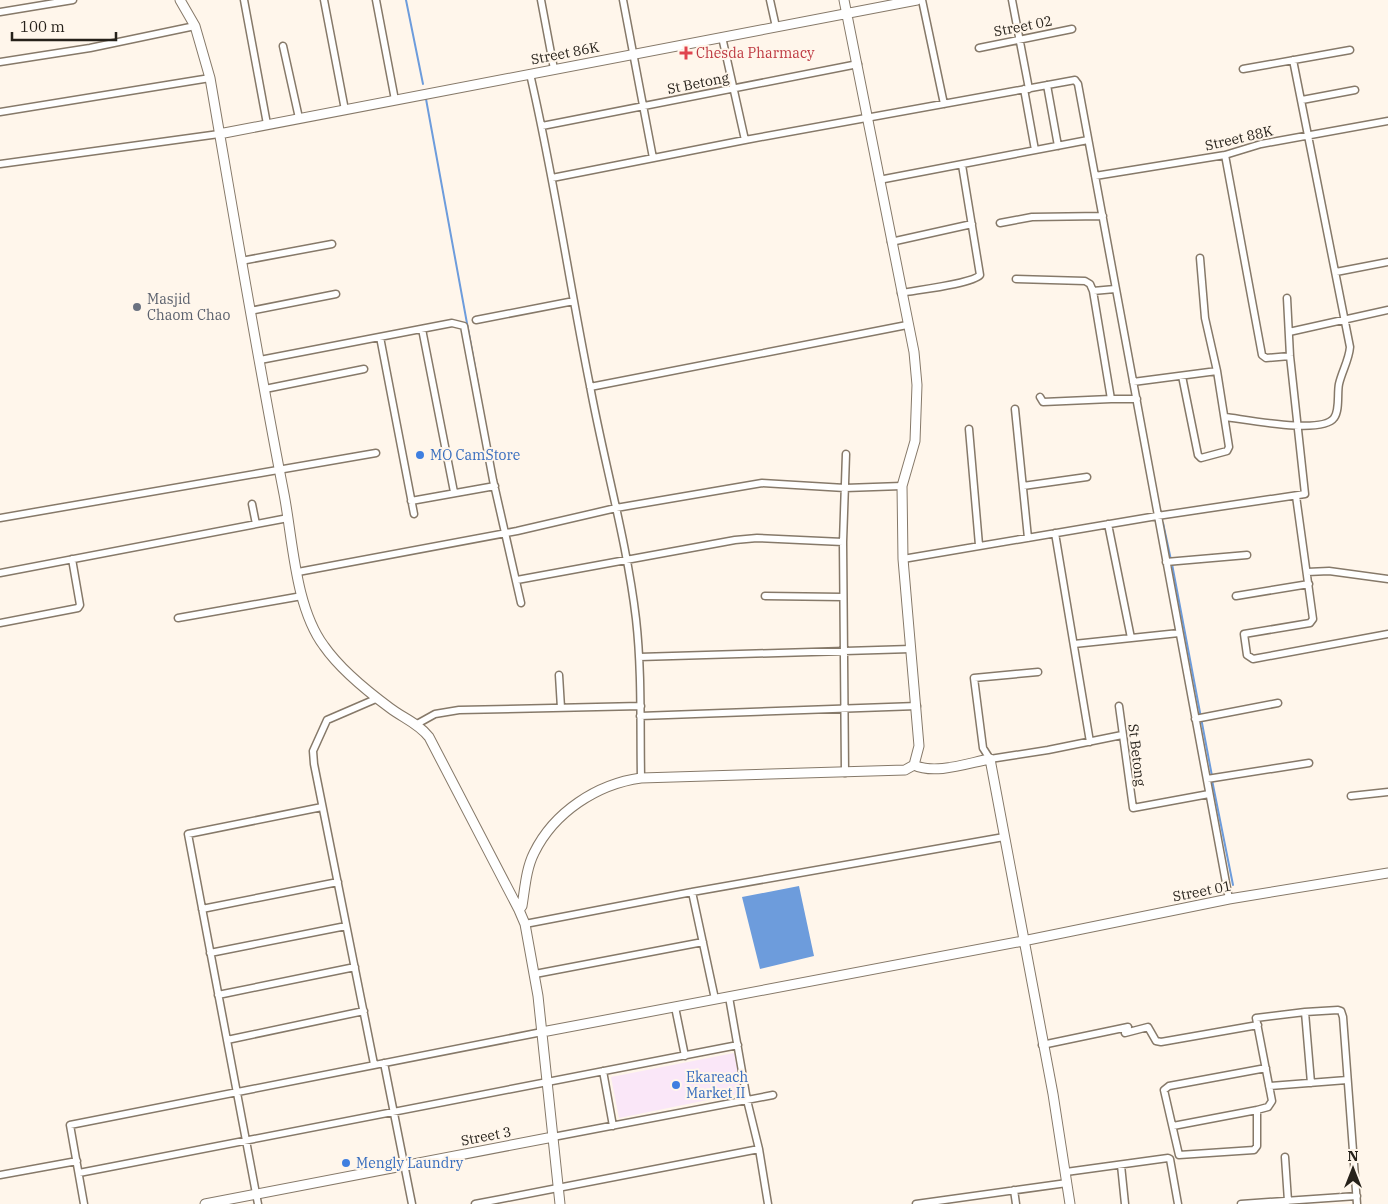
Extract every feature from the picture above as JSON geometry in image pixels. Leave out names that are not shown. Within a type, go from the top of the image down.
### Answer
[{"type":"street","points":[[0,12],[74,0]]},
{"type":"street","points":[[180,0],[194,26],[210,78],[278,469],[302,596],[308,618],[323,646],[378,698],[417,724],[429,737],[519,910],[525,924],[535,974],[560,1204]]},
{"type":"street","points":[[244,0],[267,124]]},
{"type":"street","points":[[324,0],[345,110]]},
{"type":"street","points":[[376,0],[395,100]]},
{"type":"street","points":[[541,0],[554,70]]},
{"type":"street","points":[[623,0],[641,106],[653,158]]},
{"type":"street","points":[[770,0],[776,27]]},
{"type":"street","points":[[519,910],[522,906],[526,878],[534,853],[554,826],[574,806],[596,790],[620,781],[641,778],[905,770],[914,765],[919,746],[903,559],[902,486],[915,441],[917,385],[914,352],[907,325],[858,64],[844,0]]},
{"type":"street","name":"Street 86K","points":[[219,134],[916,0]]},
{"type":"street","points":[[922,0],[944,104]]},
{"type":"street","points":[[1012,0],[1035,150]]},
{"type":"street","points":[[0,62],[90,48],[194,26]]},
{"type":"street","name":"Street 02","points":[[979,48],[1072,29]]},
{"type":"street","points":[[722,37],[745,140]]},
{"type":"street","points":[[283,46],[299,118]]},
{"type":"street","points":[[1243,69],[1350,50]]},
{"type":"street","points":[[1225,417],[1298,427],[1330,421],[1335,416],[1339,383],[1349,356],[1350,347],[1336,272],[1293,60]]},
{"type":"street","name":"St Betong","points":[[542,126],[858,64]]},
{"type":"street","points":[[530,74],[542,126],[590,387],[616,508],[636,617],[639,657],[641,778]]},
{"type":"street","points":[[0,112],[210,78]]},
{"type":"street","points":[[552,178],[745,140],[1075,80],[1078,84],[1103,216],[1157,516],[1170,562],[1179,633],[1196,718],[1211,778],[1209,794],[1229,899]]},
{"type":"street","points":[[1047,85],[1058,146]]},
{"type":"street","points":[[1302,100],[1355,90]]},
{"type":"street","name":"Street 88K","points":[[1095,176],[1225,155],[1261,144],[1388,121]]},
{"type":"street","points":[[0,164],[219,134]]},
{"type":"street","points":[[879,180],[962,166],[1088,140]]},
{"type":"street","points":[[1225,155],[1262,355],[1266,358],[1290,356]]},
{"type":"street","points":[[901,293],[977,279],[981,271],[962,166]]},
{"type":"street","points":[[1000,223],[1032,217],[1103,216]]},
{"type":"street","points":[[891,242],[972,224]]},
{"type":"street","points":[[241,261],[332,244]]},
{"type":"street","points":[[1182,376],[1198,455],[1201,458],[1228,451],[1225,417],[1205,318],[1200,258]]},
{"type":"street","points":[[1336,272],[1388,262]]},
{"type":"street","points":[[1016,279],[1085,281],[1090,284],[1093,291],[1111,399]]},
{"type":"street","points":[[1093,291],[1115,289]]},
{"type":"street","points":[[250,311],[336,294]]},
{"type":"street","points":[[903,559],[1157,516],[1305,494],[1290,356],[1286,298]]},
{"type":"street","points":[[476,320],[574,301]]},
{"type":"street","points":[[1289,332],[1388,310]]},
{"type":"street","points":[[260,360],[422,328],[452,323],[461,324],[466,330],[495,486],[521,603]]},
{"type":"street","points":[[590,387],[907,325]]},
{"type":"street","points":[[422,328],[454,492]]},
{"type":"street","points":[[380,337],[414,514]]},
{"type":"street","points":[[265,389],[364,369]]},
{"type":"street","points":[[1133,382],[1217,371]]},
{"type":"street","points":[[1040,397],[1043,402],[1136,399]]},
{"type":"street","points":[[1015,409],[1028,538]]},
{"type":"street","points":[[969,429],[978,545]]},
{"type":"street","points":[[0,518],[376,453]]},
{"type":"street","points":[[846,454],[842,542],[846,773]]},
{"type":"street","points":[[1023,486],[1087,477]]},
{"type":"street","points":[[298,572],[506,533],[616,508],[762,482],[845,488],[902,486]]},
{"type":"street","points":[[411,501],[495,486]]},
{"type":"street","points":[[1296,496],[1309,584],[1312,622],[1244,634],[1249,657],[1253,659],[1388,634]]},
{"type":"street","points":[[252,504],[256,524]]},
{"type":"street","points":[[0,573],[288,518]]},
{"type":"street","points":[[1108,524],[1131,638]]},
{"type":"street","points":[[1055,533],[1090,742]]},
{"type":"street","points":[[517,580],[758,538],[842,542]]},
{"type":"street","points":[[1170,562],[1248,555]]},
{"type":"street","points":[[0,623],[78,608],[80,605],[72,559]]},
{"type":"street","points":[[1307,572],[1329,571],[1388,579]]},
{"type":"street","points":[[1236,596],[1309,584]]},
{"type":"street","points":[[178,618],[302,596]]},
{"type":"street","points":[[765,596],[843,597]]},
{"type":"street","points":[[1074,644],[1179,633]]},
{"type":"street","points":[[639,657],[910,649]]},
{"type":"street","points":[[1038,672],[974,678],[983,748],[990,759],[1066,1172],[1070,1204]]},
{"type":"street","points":[[559,675],[561,708]]},
{"type":"street","points":[[374,1064],[322,806],[313,751],[327,720],[378,698]]},
{"type":"street","points":[[1196,718],[1278,703]]},
{"type":"street","points":[[417,724],[435,714],[459,710],[640,706]]},
{"type":"street","points":[[640,716],[917,706]]},
{"type":"street","name":"St Betong","points":[[1119,706],[1133,808],[1209,794]]},
{"type":"street","points":[[914,765],[922,768],[941,768],[1090,742],[1122,734]]},
{"type":"street","points":[[1211,778],[1309,763]]},
{"type":"street","points":[[1351,796],[1388,792]]},
{"type":"street","points":[[258,1204],[188,834],[322,806]]},
{"type":"street","points":[[525,924],[692,892],[1004,837]]},
{"type":"street","name":"Street 01","points":[[542,1032],[1023,941],[1229,899],[1388,873]]},
{"type":"street","points":[[202,909],[338,882]]},
{"type":"street","points":[[692,892],[715,999]]},
{"type":"street","points":[[210,953],[346,926]]},
{"type":"street","points":[[535,974],[703,942]]},
{"type":"street","points":[[218,995],[355,966]]},
{"type":"street","points":[[729,997],[768,1204]]},
{"type":"street","points":[[675,1007],[685,1056]]},
{"type":"street","points":[[1173,1126],[1257,1110],[1271,1105],[1256,1018],[1333,1009],[1342,1012],[1357,1204]]},
{"type":"street","points":[[227,1040],[364,1011]]},
{"type":"street","points":[[1305,1012],[1311,1083]]},
{"type":"street","points":[[1042,1045],[1148,1027],[1156,1041],[1161,1042],[1258,1025]]},
{"type":"street","points":[[84,1204],[70,1125],[542,1032]]},
{"type":"street","points":[[79,1173],[738,1045]]},
{"type":"street","points":[[384,1062],[412,1204]]},
{"type":"street","points":[[1257,1110],[1257,1146],[1250,1151],[1179,1155],[1164,1090],[1169,1086],[1266,1068]]},
{"type":"street","points":[[603,1071],[613,1126]]},
{"type":"street","points":[[1269,1086],[1347,1080]]},
{"type":"street","name":"Street 3","points":[[205,1204],[773,1096]]},
{"type":"street","points":[[475,1204],[759,1149]]},
{"type":"street","points":[[1285,1156],[1288,1201]]},
{"type":"street","points":[[1066,1172],[1170,1159],[1178,1204]]},
{"type":"street","points":[[0,1175],[77,1161]]},
{"type":"street","points":[[1121,1165],[1125,1204]]},
{"type":"street","points":[[920,1204],[970,1200],[1014,1190],[1067,1183]]},
{"type":"street","points":[[1014,1190],[1016,1204]]},
{"type":"street","points":[[1241,1204],[1357,1196]]},
{"type":"shaded area","name":"Ekareach Market II","points":[[734,1053],[742,1093],[619,1118],[611,1077]]},
{"type":"water","points":[[799,886],[814,956],[760,969],[742,897]]},
{"type":"waterway","points":[[406,0],[423,84]]},
{"type":"waterway","points":[[426,99],[479,389]]},
{"type":"waterway","points":[[1163,523],[1171,560]]},
{"type":"waterway","points":[[1172,564],[1212,776]]},
{"type":"waterway","points":[[1212,780],[1233,885]]},
{"type":"place","name":"Chesda Pharmacy","points":[[686,53]]},
{"type":"place","name":"Masjid Chaom Chao","points":[[137,307]]},
{"type":"place","name":"MO CamStore","points":[[420,455]]},
{"type":"place","name":"Ekareach Market II","points":[[676,1085]]},
{"type":"place","name":"Mengly Laundry","points":[[346,1163]]}]
